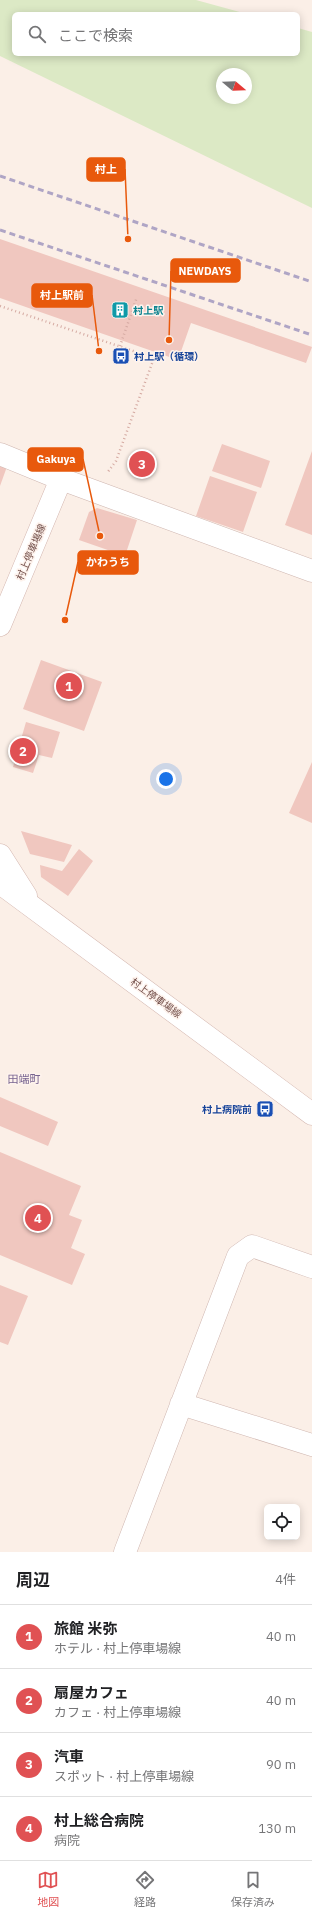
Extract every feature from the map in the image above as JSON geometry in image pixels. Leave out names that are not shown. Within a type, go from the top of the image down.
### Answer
[{"type":"street","points":[[0,454],[61,479],[312,571]]},
{"type":"street","name":"村上停車場線","points":[[0,625],[61,479]]},
{"type":"street","points":[[0,855],[36,910]]},
{"type":"street","name":"村上停車場線","points":[[0,883],[312,1114]]},
{"type":"street","points":[[126,1552],[238,1256],[252,1246],[312,1267]]},
{"type":"street","points":[[181,1404],[312,1445]]},
{"type":"path","points":[[120,346],[137,297]]},
{"type":"path","points":[[0,306],[154,358],[116,461],[94,491]]},
{"type":"green space","points":[[0,0],[196,0],[240,12],[12,12],[12,56],[300,56],[300,29],[312,32],[312,208],[0,56]]},
{"type":"building","name":"村上駅","points":[[0,239],[312,347],[306,363],[191,323],[178,360],[0,298]]},
{"type":"building","points":[[222,444],[270,461],[261,488],[212,471]]},
{"type":"building","points":[[312,451],[312,535],[285,525]]},
{"type":"building","points":[[0,458],[9,461],[0,486]]},
{"type":"building","points":[[210,476],[257,492],[243,532],[196,516]]},
{"type":"building","points":[[97,508],[137,520],[125,556],[79,540],[89,512]]},
{"type":"building","points":[[41,660],[102,682],[84,731],[23,709]]},
{"type":"building","points":[[26,722],[60,732],[52,758],[39,755],[33,773],[13,767]]},
{"type":"building","points":[[312,762],[312,823],[289,813]]},
{"type":"building","points":[[21,831],[72,845],[64,862],[30,854]]},
{"type":"building","points":[[79,849],[93,861],[68,896],[41,877],[40,865],[62,871]]},
{"type":"building","points":[[0,1097],[58,1122],[48,1146],[0,1126]]},
{"type":"building","points":[[0,1152],[81,1186],[69,1215],[82,1220],[71,1248],[85,1254],[72,1285],[0,1255]]},
{"type":"building","points":[[0,1285],[28,1296],[8,1345],[0,1342]]},
{"type":"railway","points":[[0,176],[312,282]]},
{"type":"railway","points":[[0,230],[312,335]]},
{"type":"place","name":"村上","points":[[128,239]]},
{"type":"place","name":"村上駅","points":[[120,310]]},
{"type":"place","name":"NEWDAYS","points":[[169,340]]},
{"type":"place","name":"村上駅前","points":[[99,351]]},
{"type":"place","name":"村上駅（循環）","points":[[121,356]]},
{"type":"place","name":"汽車","points":[[142,464]]},
{"type":"place","name":"Gakuya","points":[[100,536]]},
{"type":"place","name":"かわうち","points":[[65,620]]},
{"type":"place","name":"旅館 米弥","points":[[69,686]]},
{"type":"place","name":"扇屋カフェ","points":[[23,751]]},
{"type":"place","name":"村上病院前","points":[[265,1109]]},
{"type":"place","name":"村上総合病院","points":[[38,1218]]},
{"type":"district","name":"田端町","points":[[24,1079]]}]
